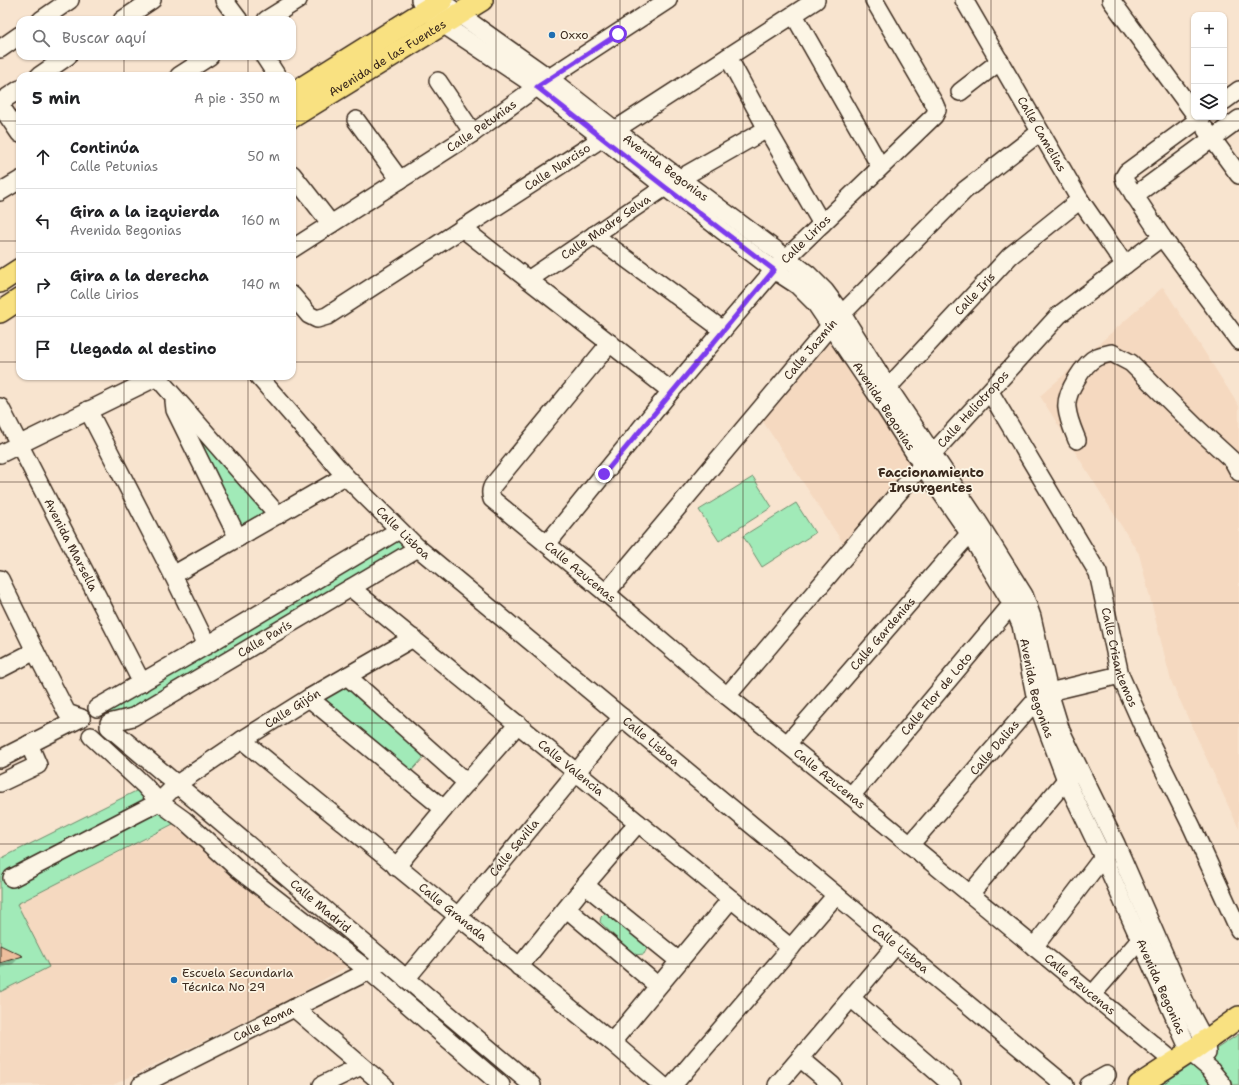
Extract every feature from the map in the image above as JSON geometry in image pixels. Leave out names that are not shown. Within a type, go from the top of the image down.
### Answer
[{"type":"main road","name":"Avenida de las Fuentes","points":[[296,105],[452,20],[482,0]]},
{"type":"main road","name":"Avenida de las Fuentes","points":[[296,105],[434,2]]},
{"type":"main road","points":[[0,282],[16,272]]},
{"type":"main road","points":[[0,312],[16,302]]},
{"type":"main road","points":[[1138,1085],[1190,1052],[1239,1018]]},
{"type":"street","points":[[47,16],[70,0]]},
{"type":"street","points":[[224,0],[236,16]]},
{"type":"street","points":[[272,16],[298,0]]},
{"type":"street","name":"Calle Petunias","points":[[296,246],[473,133],[543,83],[668,0]]},
{"type":"street","name":"Calle Narciso","points":[[296,303],[309,315],[317,319],[326,316],[816,0]]},
{"type":"street","name":"Calle Lirios","points":[[546,544],[671,391],[780,264],[880,166],[934,116],[937,110],[874,0]]},
{"type":"street","name":"Calle Camelias","points":[[964,0],[1080,200],[1125,264]]},
{"type":"street","points":[[1111,0],[1191,108]]},
{"type":"street","points":[[127,16],[144,2]]},
{"type":"street","name":"Avenida Begonias","points":[[434,2],[452,20],[543,83],[780,264],[808,274],[821,287],[836,320],[974,528],[1018,599],[1032,617],[1042,696],[1066,780],[1103,857],[1139,941],[1190,1052]]},
{"type":"street","points":[[794,15],[880,166]]},
{"type":"street","points":[[0,49],[16,38]]},
{"type":"street","points":[[728,57],[767,129],[822,224]]},
{"type":"street","points":[[45,72],[62,60]]},
{"type":"street","points":[[186,72],[204,60]]},
{"type":"street","points":[[267,60],[274,72]]},
{"type":"street","points":[[960,92],[1000,61]]},
{"type":"street","points":[[438,81],[473,133]]},
{"type":"street","points":[[1227,99],[1239,90]]},
{"type":"street","points":[[0,102],[16,92]]},
{"type":"street","points":[[0,105],[16,128]]},
{"type":"street","points":[[1134,196],[1239,119]]},
{"type":"street","points":[[356,120],[400,180]]},
{"type":"street","points":[[1194,120],[1127,172],[1124,177],[1134,196],[1162,237],[1239,340]]},
{"type":"street","points":[[1200,120],[1239,175]]},
{"type":"street","name":"Calle Madre Selva","points":[[528,280],[672,183],[767,129]]},
{"type":"street","name":"Calle Jazmín","points":[[606,593],[836,320],[965,190],[1040,132]]},
{"type":"street","points":[[296,179],[331,224]]},
{"type":"street","points":[[0,192],[16,182]]},
{"type":"street","name":"Calle Iris","points":[[883,392],[1010,256],[1080,200]]},
{"type":"street","points":[[462,228],[671,391]]},
{"type":"street","points":[[594,235],[723,330]]},
{"type":"street","name":"Calle Heliotropos","points":[[727,696],[927,459],[1059,315],[1162,237]]},
{"type":"street","name":"Calle Azucenas","points":[[610,343],[494,484],[490,493],[492,499],[606,593],[727,696],[851,796],[1092,995],[1190,1052]]},
{"type":"street","points":[[1077,440],[1066,406],[1072,386],[1083,370],[1097,357],[1112,353],[1131,362],[1197,428],[1233,461],[1239,472]]},
{"type":"street","points":[[0,454],[150,380]]},
{"type":"street","points":[[161,380],[278,514]]},
{"type":"street","name":"Calle Lisboa","points":[[261,380],[345,476],[418,548],[1065,1085]]},
{"type":"street","name":"Calle Crisantemos","points":[[990,392],[1098,573],[1120,675],[1148,740],[1192,826],[1239,930]]},
{"type":"street","points":[[173,395],[175,410],[238,538]]},
{"type":"street","name":"Avenida Marsella","points":[[0,407],[142,683]]},
{"type":"street","points":[[88,410],[173,575],[207,645]]},
{"type":"street","points":[[173,575],[345,476]]},
{"type":"street","name":"Calle Gardenias","points":[[787,744],[974,528]]},
{"type":"street","name":"Calle París","points":[[97,708],[207,645],[399,530]]},
{"type":"street","name":"Calle París","points":[[109,725],[133,718],[418,548]]},
{"type":"street","points":[[0,580],[67,713],[81,718]]},
{"type":"street","name":"Calle Valencia","points":[[351,588],[790,948]]},
{"type":"street","name":"Calle Flor de Loto","points":[[851,796],[1018,599]]},
{"type":"street","name":"Calle Gijón","points":[[12,878],[159,802],[177,784],[242,740],[309,698],[413,638]]},
{"type":"street","points":[[0,669],[35,651]]},
{"type":"street","points":[[1042,696],[1120,675]]},
{"type":"street","points":[[347,676],[468,783]]},
{"type":"street","name":"Avenida Begonias","points":[[1042,696],[1061,731],[1116,844],[1189,1011],[1190,1052]]},
{"type":"street","name":"Calle Dalias","points":[[910,845],[1042,696]]},
{"type":"street","points":[[309,698],[444,809]]},
{"type":"street","points":[[0,759],[81,718],[87,710],[97,708],[104,711],[108,716],[109,725],[104,733],[98,736],[91,736],[82,729],[81,718]]},
{"type":"street","name":"Calle Sevilla","points":[[406,980],[622,717]]},
{"type":"street","points":[[396,867],[518,724]]},
{"type":"street","name":"Calle Madrid","points":[[109,725],[406,980],[532,1085]]},
{"type":"street","name":"Calle Madrid","points":[[91,736],[144,785],[159,802],[184,820],[239,870],[369,972],[501,1085]]},
{"type":"street","name":"Calle Granada","points":[[242,740],[612,1042],[662,1085]]},
{"type":"street","points":[[0,784],[38,765],[29,744]]},
{"type":"street","points":[[970,894],[1066,780],[1079,769]]},
{"type":"street","points":[[519,967],[585,885],[638,823]]},
{"type":"street","points":[[1034,946],[1103,857],[1116,844]]},
{"type":"street","points":[[585,885],[680,961]]},
{"type":"street","points":[[673,1085],[836,895]]},
{"type":"street","points":[[612,1042],[730,899]]},
{"type":"street","points":[[567,909],[658,986]]},
{"type":"street","points":[[1092,995],[1152,928]]},
{"type":"street","points":[[777,1085],[896,945]]},
{"type":"street","name":"Calle Roma","points":[[141,1085],[369,972],[382,959]]},
{"type":"street","points":[[851,998],[952,1085]]},
{"type":"street","points":[[294,1008],[384,1085]]},
{"type":"street","points":[[1190,1052],[1210,1068],[1223,1085]]},
{"type":"street","points":[[800,1058],[832,1085]]},
{"type":"street","points":[[322,1085],[361,1066]]},
{"type":"street","points":[[1089,1085],[1106,1074]]},
{"type":"shaded area","points":[[1163,287],[1239,406],[1239,829],[1171,681],[1139,554],[1040,396]]},
{"type":"shaded area","points":[[830,337],[913,460],[843,543],[762,420]]},
{"type":"shaded area","name":"Escuela Secundaria Técnica No 29","points":[[178,823],[349,965],[290,999],[113,1085],[0,1085],[0,992],[48,967],[16,904]]},
{"type":"green space","points":[[180,409],[272,514],[242,532]]},
{"type":"green space","points":[[753,477],[772,507],[719,541],[699,510]]},
{"type":"green space","points":[[796,503],[815,533],[762,567],[743,536]]},
{"type":"green space","points":[[399,530],[418,548],[119,721],[104,711]]},
{"type":"green space","points":[[346,678],[426,755],[406,777],[311,699]]},
{"type":"green space","points":[[138,790],[177,822],[17,904],[49,967],[0,992],[0,859]]},
{"type":"green space","points":[[604,914],[609,914],[648,946],[644,954],[634,955],[600,922],[601,917]]},
{"type":"green space","points":[[1239,1034],[1239,1085],[1161,1085]]},
{"type":"building","points":[[0,945],[23,956],[0,963]]},
{"type":"place","name":"Oxxo","points":[[552,35]]},
{"type":"place","name":"Escuela Secundaria Técnica No 29","points":[[174,980]]},
{"type":"district","name":"Faccionamiento Insurgentes","points":[[931,480]]},
{"type":"route","points":[[604,474],[671,391],[774,270],[537,87],[618,34]]}]
